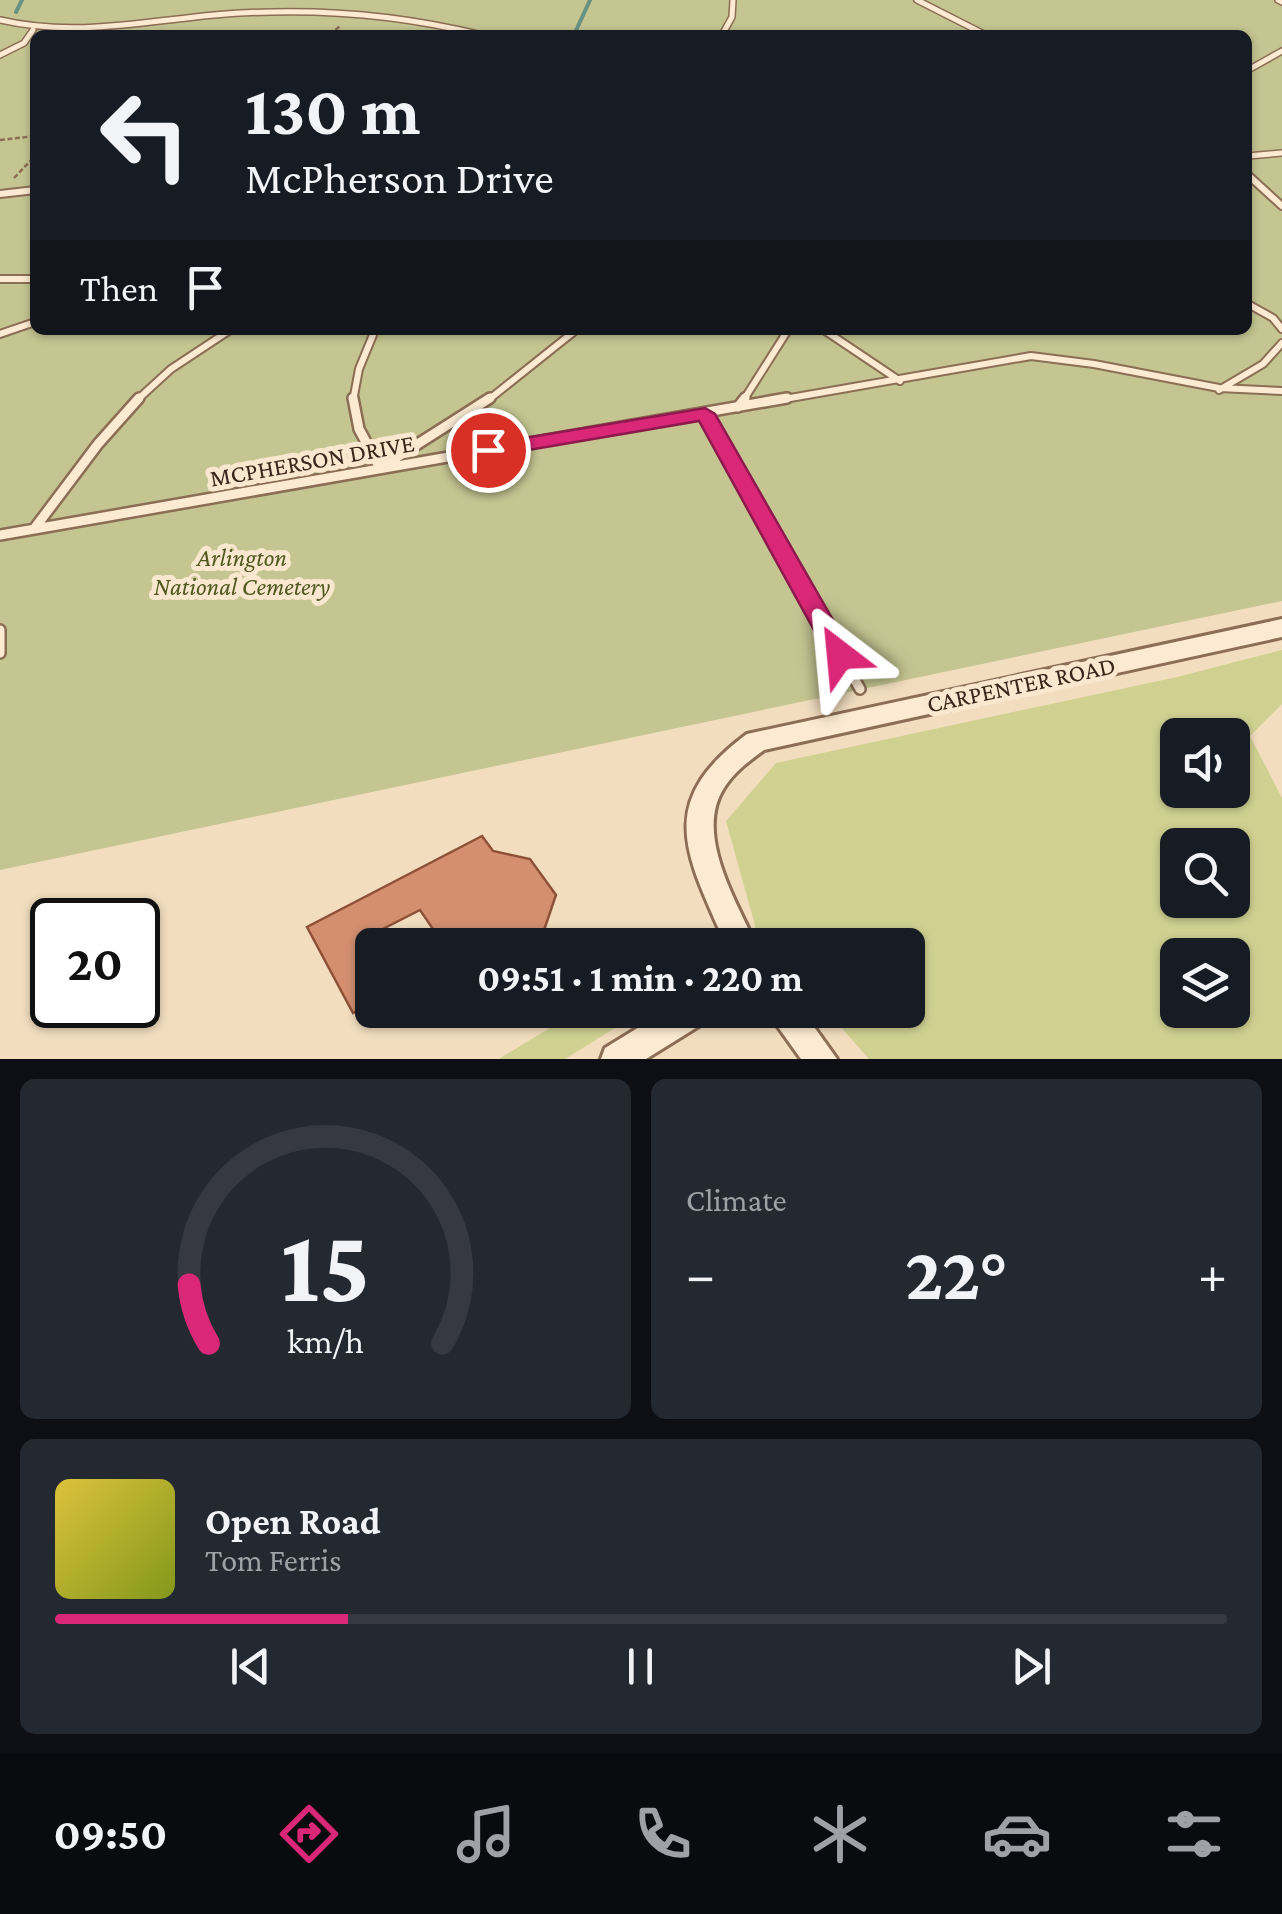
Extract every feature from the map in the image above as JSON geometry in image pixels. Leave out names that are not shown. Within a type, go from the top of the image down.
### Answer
[{"type":"street","name":"CARPENTER ROAD","points":[[734,928],[699,847],[698,819],[703,795],[715,774],[733,756],[756,742],[1282,628]]},
{"type":"street","points":[[616,1059],[667,1028]]},
{"type":"street","points":[[796,1028],[821,1059]]},
{"type":"lane","points":[[725,30],[732,17],[733,0]]},
{"type":"lane","points":[[917,0],[976,30]]},
{"type":"lane","points":[[103,30],[201,16],[294,11],[389,16],[458,30]]},
{"type":"lane","points":[[0,20],[33,30]]},
{"type":"lane","points":[[0,55],[30,35]]},
{"type":"lane","points":[[14,48],[30,45]]},
{"type":"lane","points":[[1252,68],[1282,51]]},
{"type":"lane","points":[[1252,156],[1282,153]]},
{"type":"lane","points":[[1252,179],[1282,206]]},
{"type":"lane","points":[[2,194],[30,191]]},
{"type":"lane","points":[[0,279],[30,279]]},
{"type":"lane","points":[[1252,306],[1273,318],[1282,330]]},
{"type":"lane","points":[[0,334],[30,324]]},
{"type":"lane","points":[[34,528],[78,468],[146,389],[188,355],[222,335]]},
{"type":"lane","points":[[373,335],[355,371],[352,400],[356,421],[380,468],[488,400],[570,335]]},
{"type":"lane","points":[[738,407],[760,380],[785,335]]},
{"type":"lane","points":[[831,335],[900,381]]},
{"type":"lane","points":[[1216,390],[1227,388],[1263,364],[1282,343]]},
{"type":"lane","name":"MCPHERSON DRIVE","points":[[0,534],[1031,356],[1087,362],[1216,390],[1282,392]]},
{"type":"lane","points":[[705,414],[860,689]]},
{"type":"lane","points":[[0,630],[0,653]]},
{"type":"path","points":[[336,30],[346,21]]},
{"type":"path","points":[[0,140],[30,137]]},
{"type":"path","points":[[2,194],[30,162]]},
{"type":"green space","name":"Arlington National Cemetery","points":[[0,0],[1282,0],[1282,601],[0,870]]},
{"type":"green space","points":[[1282,650],[1282,704],[1250,736],[1282,798],[1282,1059],[869,1059],[842,1028],[925,1028],[925,928],[756,928],[726,821],[776,763],[1177,677]]},
{"type":"green space","points":[[550,1028],[615,1028],[565,1059],[499,1059]]},
{"type":"building","points":[[482,836],[493,851],[530,859],[556,895],[545,928],[432,928],[420,910],[385,928],[355,928],[353,1013],[307,927]]},
{"type":"waterway","points":[[16,12],[22,0]]},
{"type":"waterway","points":[[576,30],[590,0]]},
{"type":"route","points":[[488,450],[705,414],[840,655]]}]
